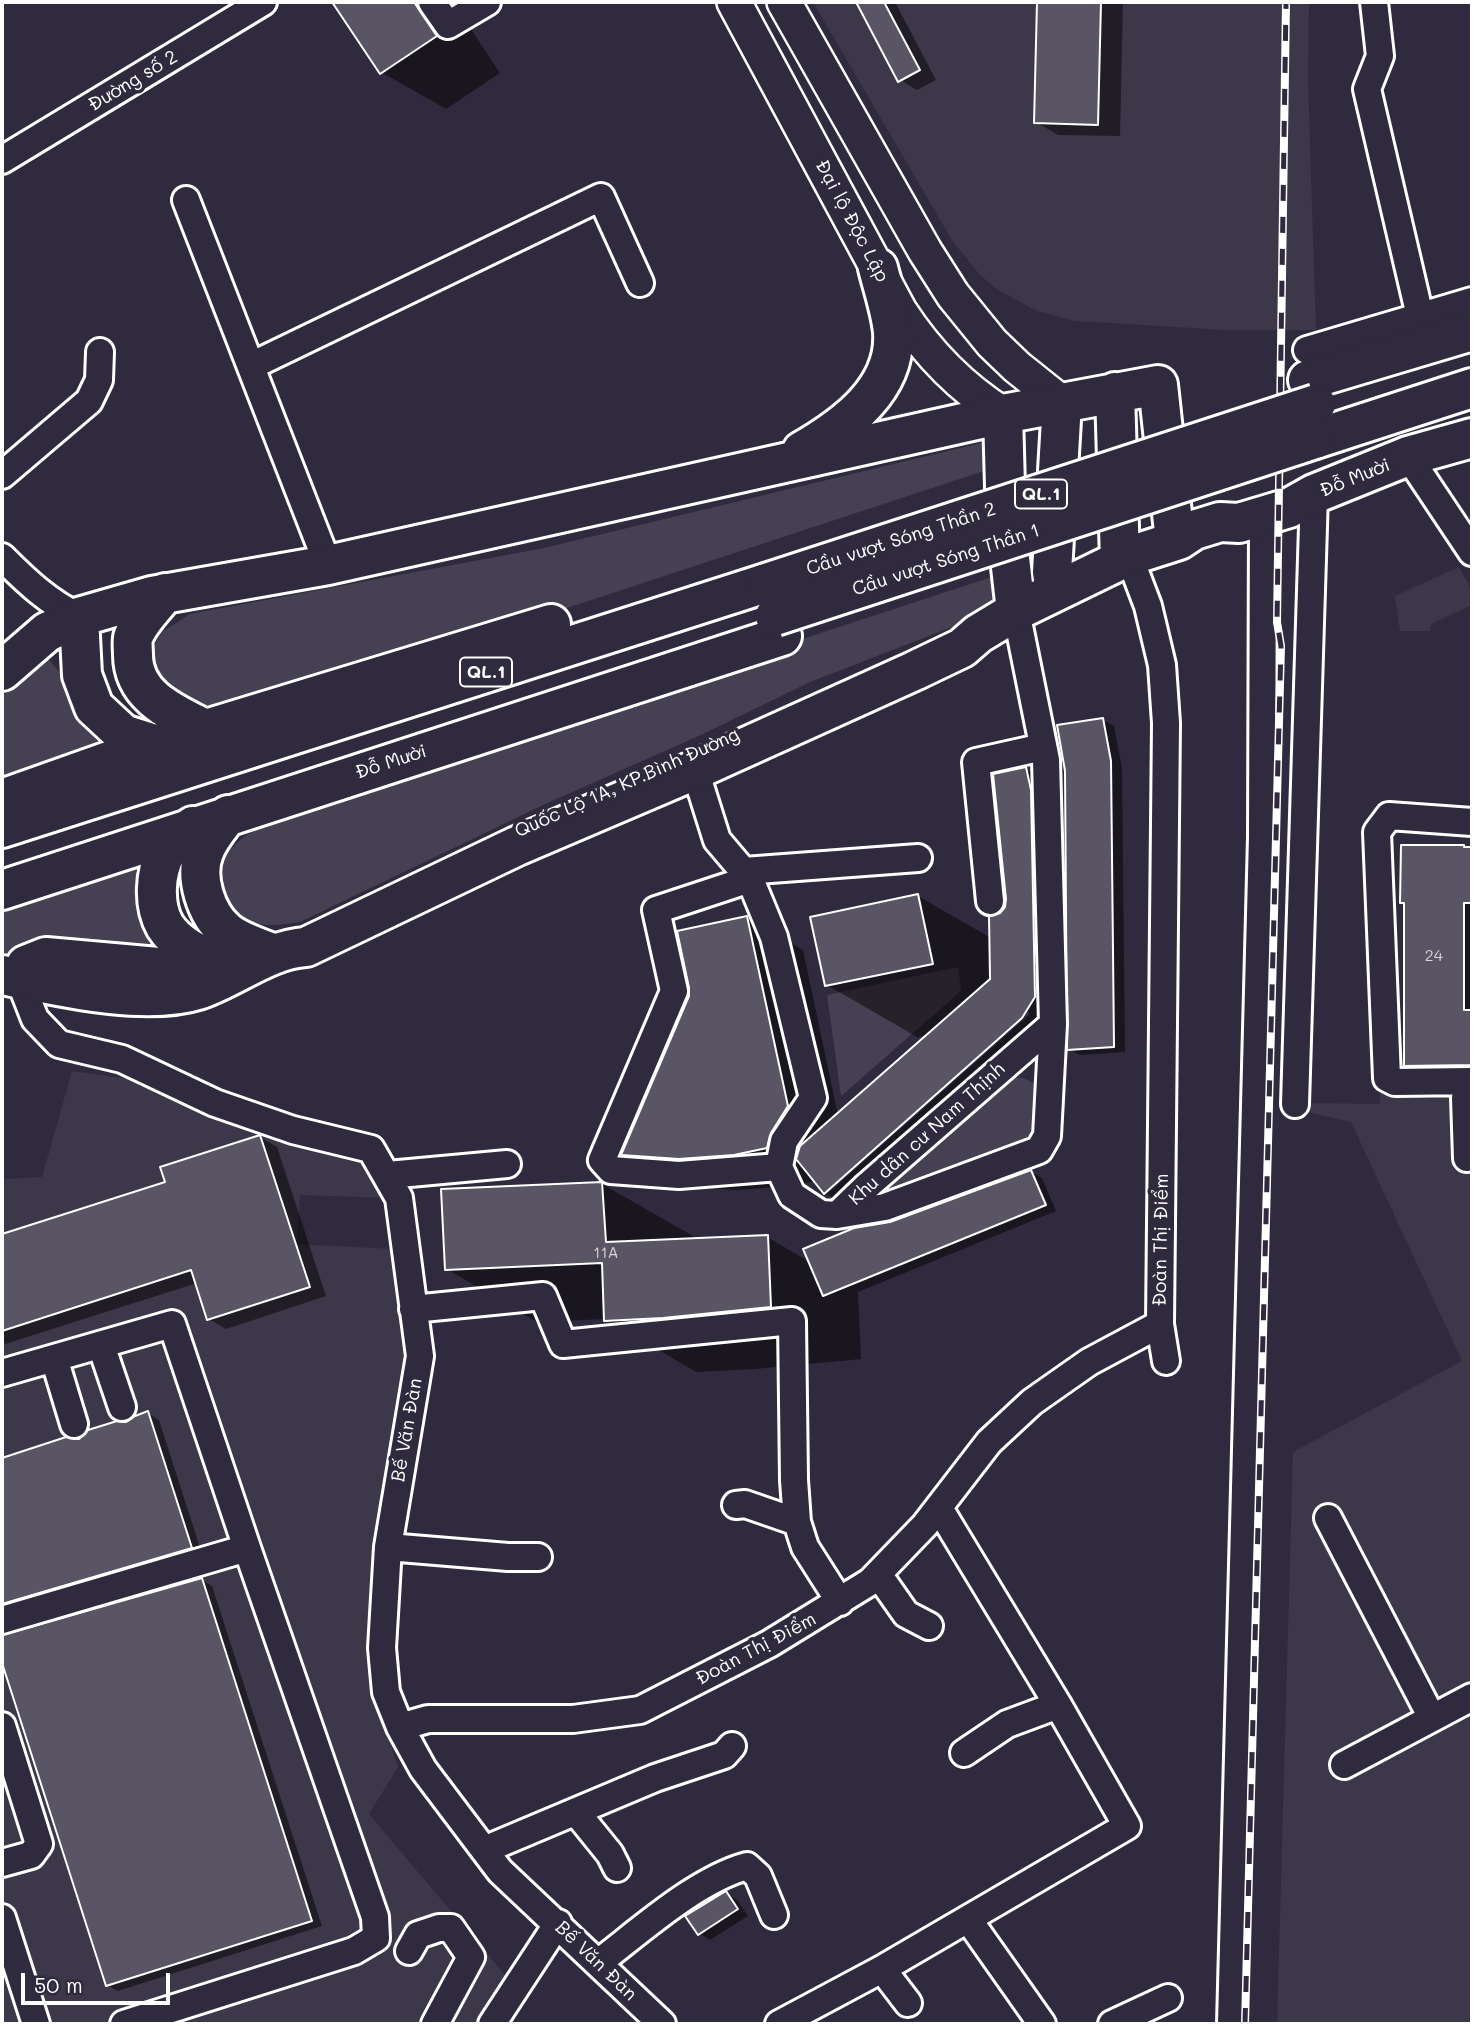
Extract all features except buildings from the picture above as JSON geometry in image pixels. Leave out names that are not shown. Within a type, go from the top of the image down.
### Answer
[{"type":"highway","points":[[780,464],[829,436],[873,397],[884,377],[891,358],[893,333],[878,268]]},
{"type":"highway","name":"Đỗ Mười","points":[[978,634],[1055,592],[1125,559],[1177,540],[1194,530],[1220,522],[1251,520],[1289,508],[1313,421],[1472,331]]},
{"type":"highway","name":"Đỗ Mười","points":[[1313,421],[1472,359]]},
{"type":"highway","points":[[2,671],[47,632],[79,617],[165,593],[328,565],[1003,414],[1158,385],[1177,540]]},
{"type":"highway","name":"Đỗ Mười","points":[[1313,421],[1472,388]]},
{"type":"highway","points":[[1115,392],[1125,559]]},
{"type":"highway","points":[[1055,592],[1052,572],[1062,403]]},
{"type":"highway","points":[[1003,414],[1006,523],[1016,611]]},
{"type":"highway","name":"Đỗ Mười","points":[[1313,421],[1472,414]]},
{"type":"highway","name":"Đỗ Mười","points":[[1313,421],[1408,456],[1472,438]]},
{"type":"highway","name":"Cầu vượt Sóng Thần 1","points":[[772,599],[1313,421]]},
{"type":"highway","name":"Cầu vượt Sóng Thần 2","points":[[772,599],[1313,421]]},
{"type":"highway","points":[[165,593],[133,638],[133,663],[139,682],[153,700],[205,746]]},
{"type":"highway","name":"Đỗ Mười","points":[[2,890],[222,811],[772,599]]},
{"type":"highway","name":"QL.1","points":[[2,828],[205,746],[772,599]]},
{"type":"highway","points":[[79,617],[82,675],[94,707],[123,734],[157,744],[205,746]]},
{"type":"highway","points":[[10,976],[26,965],[46,957],[158,967],[218,962],[306,947],[517,846],[695,770],[914,671],[962,648],[978,634]]},
{"type":"highway","name":"Quốc Lộ 1A, KP.Bình Đường","points":[[281,951],[295,931],[958,636],[978,634]]},
{"type":"highway","points":[[2,799],[157,744]]},
{"type":"highway","points":[[222,811],[202,855],[201,878],[215,920],[228,933],[281,951]]},
{"type":"highway","points":[[218,962],[181,944],[166,927],[158,907],[158,876],[166,851],[222,811]]},
{"type":"highway","name":"Đỗ Mười","points":[[2,873],[222,811]]},
{"type":"highway","points":[[10,976],[87,992],[164,996],[194,991],[225,980],[281,951]]},
{"type":"main road","name":"Đại lộ Độc Lập","points":[[734,2],[900,312],[928,351],[963,385],[1003,414]]},
{"type":"main road","points":[[784,2],[925,251],[953,295],[992,343],[1017,368],[1062,403]]},
{"type":"street","name":"Đường số 2","points":[[2,160],[263,2]]},
{"type":"street","points":[[432,2],[448,25],[487,2]]},
{"type":"street","points":[[1374,2],[1380,56],[1367,89],[1420,316]]},
{"type":"street","points":[[251,366],[601,197],[640,283]]},
{"type":"street","points":[[186,200],[328,565]]},
{"type":"street","points":[[1295,1104],[1313,421],[1420,316],[1472,301]]},
{"type":"street","points":[[2,475],[89,401],[99,380],[100,352]]},
{"type":"street","points":[[1408,456],[1472,552]]},
{"type":"street","points":[[1231,2024],[1262,837],[1251,520]]},
{"type":"street","points":[[2,557],[34,589],[55,605],[79,617]]},
{"type":"street","name":"Đoàn Thị Điểm","points":[[400,1727],[428,1719],[573,1719],[640,1710],[769,1644],[870,1582],[939,1508],[989,1442],[1032,1402],[1089,1362],[1160,1324],[1166,723],[1162,665],[1148,606],[1125,559]]},
{"type":"street","name":"Khu dân cư Nam Thịnh","points":[[838,1215],[885,1207],[1039,1150],[1047,1136],[1053,1024],[1046,760],[1016,611]]},
{"type":"street","points":[[990,901],[976,762],[1043,747]]},
{"type":"street","points":[[695,770],[716,840],[747,875],[774,937],[813,1098],[785,1141],[779,1167],[792,1195],[821,1214],[838,1215]]},
{"type":"street","points":[[1472,822],[1389,816],[1377,832],[1387,1077],[1395,1082],[1472,1081]]},
{"type":"street","points":[[779,1167],[679,1175],[611,1170],[602,1160],[674,992],[656,910],[747,875],[918,858]]},
{"type":"street","name":"Bế Văn Đàn","points":[[10,976],[35,1019],[59,1044],[122,1059],[215,1103],[293,1130],[371,1149],[388,1175],[399,1198],[420,1356],[388,1547],[382,1648],[386,1692],[400,1727],[423,1769],[500,1871],[558,1923],[655,2022]]},
{"type":"street","name":"Khu dân cư Nam Thịnh","points":[[838,1215],[866,1186],[1053,1024]]},
{"type":"street","points":[[1467,1158],[1465,1098],[1472,1098]]},
{"type":"street","points":[[388,1175],[507,1164]]},
{"type":"street","points":[[414,1309],[542,1296],[563,1344],[792,1321],[797,1522],[805,1548],[840,1602]]},
{"type":"street","points":[[2,1373],[173,1324],[247,1548],[375,1917],[376,1938],[354,1951],[124,2024]]},
{"type":"street","points":[[1160,1324],[1166,1346],[1166,1361]]},
{"type":"street","points":[[101,1345],[122,1407]]},
{"type":"street","points":[[54,1358],[75,1424]]},
{"type":"street","points":[[736,1505],[745,1504],[797,1522]]},
{"type":"street","points":[[779,2024],[882,1969],[1127,1826],[1058,1705],[939,1508]]},
{"type":"street","points":[[1328,1518],[1432,1718]]},
{"type":"street","points":[[388,1547],[538,1557]]},
{"type":"street","points":[[2,1620],[247,1548]]},
{"type":"street","points":[[878,1574],[906,1614],[929,1626]]},
{"type":"street","points":[[1344,1765],[1472,1697]]},
{"type":"street","points":[[964,1753],[1007,1724],[1058,1705]]},
{"type":"street","points":[[2,1726],[39,1844],[31,1855],[2,1863]]},
{"type":"street","points":[[484,1850],[684,1767],[724,1755],[732,1746]]},
{"type":"street","points":[[576,1812],[610,1854],[617,1868]]},
{"type":"street","points":[[598,1963],[687,1897],[728,1871],[747,1866],[758,1876],[774,1915]]},
{"type":"street","points":[[968,1919],[1042,2024]]},
{"type":"street","points":[[492,2024],[558,1923]]},
{"type":"street","points":[[3,1924],[36,2024]]},
{"type":"street","points":[[409,1951],[418,1935],[439,1928],[451,1928],[471,1957],[435,2024]]},
{"type":"street","points":[[882,1969],[908,2003]]},
{"type":"street","points":[[1112,2024],[1168,1998]]},
{"type":"shaded area","points":[[813,2],[1309,2],[1308,80],[1316,330],[1226,330],[1075,321],[1037,311],[998,290],[981,276],[953,242]]},
{"type":"shaded area","points":[[981,443],[991,448],[993,468],[357,677],[275,699],[188,712],[145,661],[162,632],[190,614],[544,548]]},
{"type":"shaded area","points":[[1459,567],[1472,591],[1472,605],[1431,624],[1430,631],[1400,631],[1395,596]]},
{"type":"shaded area","points":[[995,576],[994,604],[988,613],[810,682],[703,734],[543,805],[300,922],[270,925],[249,922],[232,913],[224,903],[220,874],[225,857],[248,835],[281,816],[689,676]]},
{"type":"shaded area","points":[[44,654],[70,684],[82,725],[101,744],[2,793],[2,693],[18,674]]},
{"type":"shaded area","points":[[131,862],[136,867],[151,927],[176,962],[2,959],[2,901]]},
{"type":"shaded area","points":[[958,967],[961,991],[841,1096],[827,995]]},
{"type":"shaded area","points":[[72,1071],[151,1082],[355,1157],[380,1177],[390,1198],[300,1195],[297,1244],[394,1249],[414,1363],[377,1700],[398,1767],[369,1814],[511,1982],[478,2024],[2,2024],[2,1179],[42,1177]]},
{"type":"shaded area","points":[[1010,1077],[1023,1078],[1034,1083],[1037,1133],[1022,1147],[896,1191],[887,1184]]},
{"type":"shaded area","points":[[1472,1084],[1472,2024],[1277,2024],[1293,1452],[1462,1361],[1351,1122],[1307,1112],[1307,1103],[1380,1104],[1380,1086]]},
{"type":"railway","points":[[1245,2024],[1281,646],[1277,622],[1286,2]]}]
